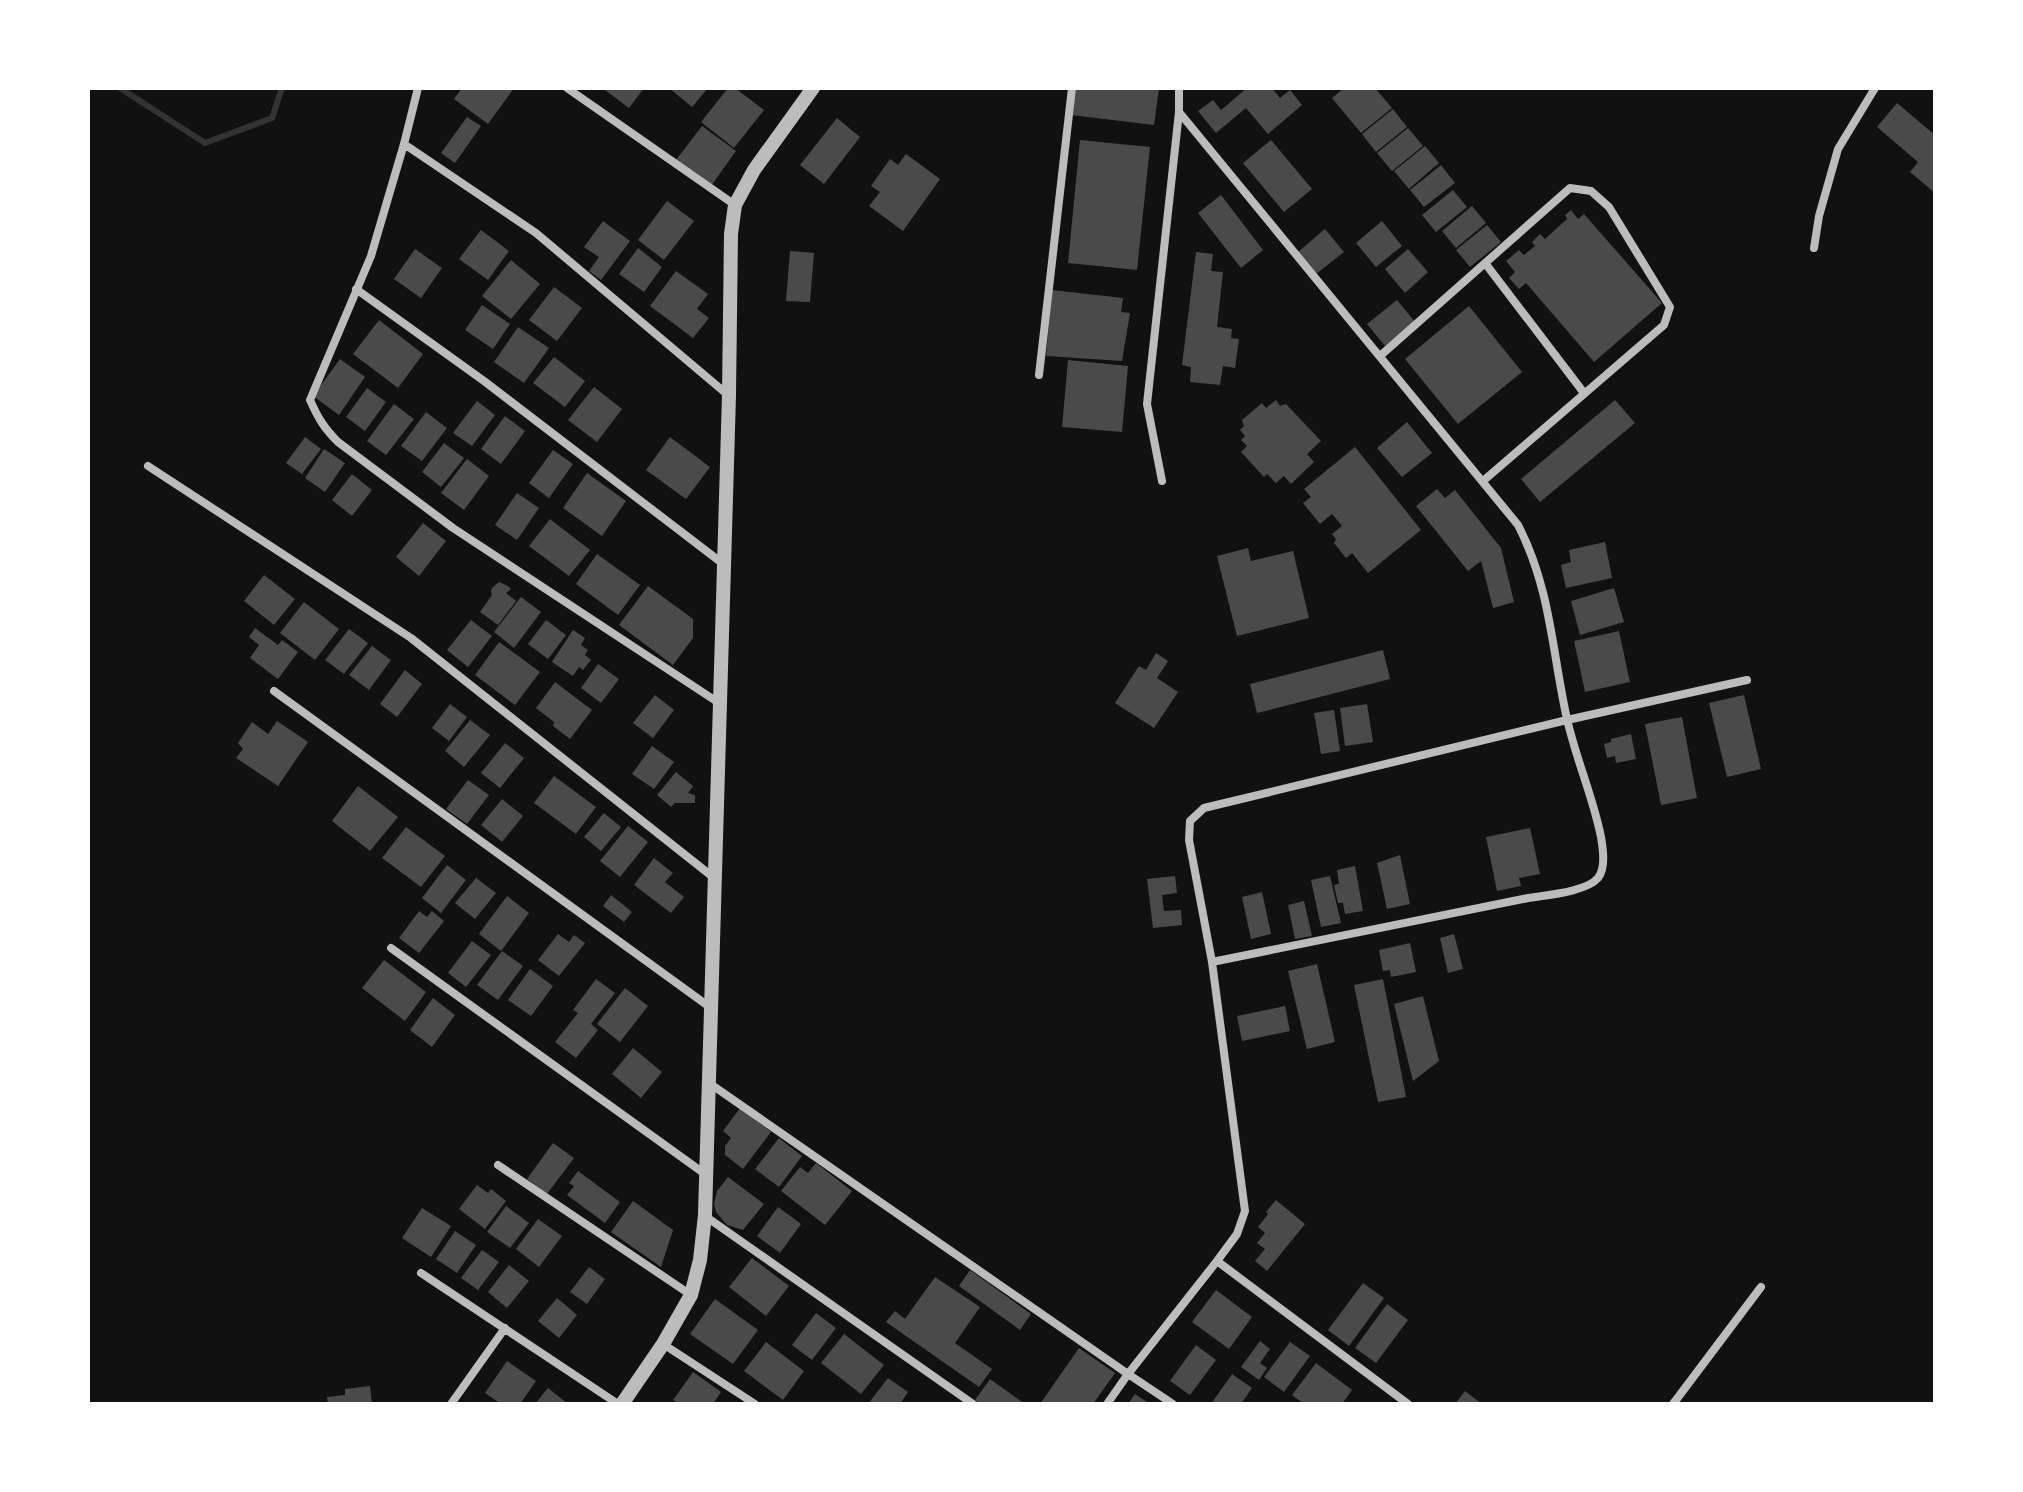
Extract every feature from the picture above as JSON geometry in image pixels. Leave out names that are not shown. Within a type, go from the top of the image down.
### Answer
[{"type":"street","points":[[418,88],[371,256],[310,400],[323,428],[453,528],[719,703]]},
{"type":"street","points":[[567,88],[735,205]]},
{"type":"street","points":[[1039,375],[1072,88]]},
{"type":"street","points":[[1162,481],[1147,404],[1179,112],[1179,88]]},
{"type":"street","points":[[1814,248],[1819,216],[1838,149],[1875,88]]},
{"type":"street","points":[[421,1273],[620,1404],[663,1344],[691,1295],[700,1260],[705,1215],[731,234],[735,205],[754,170],[811,89]]},
{"type":"street","points":[[1179,112],[1518,525],[1529,547],[1547,604],[1567,720],[1601,837],[1604,863],[1598,879],[1579,889],[1212,962]]},
{"type":"street","points":[[404,144],[536,233],[729,395]]},
{"type":"street","points":[[1380,356],[1570,188],[1591,191],[1609,207],[1670,307],[1664,325],[1483,481]]},
{"type":"street","points":[[1485,263],[1584,393]]},
{"type":"street","points":[[356,289],[484,381],[722,563]]},
{"type":"street","points":[[148,466],[411,638],[713,877]]},
{"type":"street","points":[[1107,1404],[1237,1234],[1245,1211],[1212,962],[1189,840],[1190,821],[1204,808],[1747,680]]},
{"type":"street","points":[[274,691],[711,1008]]},
{"type":"street","points":[[391,948],[706,1174]]},
{"type":"street","points":[[708,1082],[1173,1404]]},
{"type":"street","points":[[498,1165],[691,1295]]},
{"type":"street","points":[[705,1215],[973,1404]]},
{"type":"street","points":[[1217,1261],[1408,1404]]},
{"type":"street","points":[[1673,1404],[1761,1287]]},
{"type":"street","points":[[451,1404],[505,1328]]},
{"type":"street","points":[[663,1344],[755,1404]]},
{"type":"building","points":[[462,88],[514,88],[488,124],[454,99]]},
{"type":"building","points":[[606,88],[644,88],[629,108]]},
{"type":"building","points":[[669,88],[708,88],[692,107]]},
{"type":"building","points":[[728,88],[735,88],[764,110],[734,148],[701,122]]},
{"type":"building","points":[[1074,88],[1159,88],[1154,125],[1071,115]]},
{"type":"building","points":[[1247,88],[1272,88],[1280,98],[1290,90],[1302,105],[1268,134],[1246,108],[1216,133],[1198,111],[1213,100],[1221,110]]},
{"type":"building","points":[[1344,88],[1375,88],[1392,108],[1361,133],[1332,98]]},
{"type":"building","points":[[1897,103],[1935,135],[1935,193],[1910,172],[1918,162],[1877,127]]},
{"type":"building","points":[[1393,109],[1407,127],[1376,152],[1362,134]]},
{"type":"building","points":[[467,117],[481,126],[455,163],[441,153]]},
{"type":"building","points":[[837,118],[860,137],[824,184],[800,165]]},
{"type":"building","points":[[702,126],[736,151],[711,186],[676,160]]},
{"type":"building","points":[[1408,128],[1423,146],[1392,171],[1377,153]]},
{"type":"building","points":[[1080,140],[1150,147],[1137,270],[1068,263]]},
{"type":"building","points":[[1271,140],[1312,189],[1284,212],[1243,163]]},
{"type":"building","points":[[1425,146],[1439,163],[1409,189],[1394,171]]},
{"type":"building","points":[[906,154],[940,179],[903,231],[869,206],[880,192],[871,186],[890,159],[898,165]]},
{"type":"building","points":[[1441,165],[1455,183],[1424,207],[1410,190]]},
{"type":"building","points":[[1453,190],[1467,207],[1436,232],[1422,215]]},
{"type":"building","points":[[1221,195],[1263,250],[1241,268],[1198,213]]},
{"type":"building","points":[[667,201],[694,221],[664,260],[638,240]]},
{"type":"building","points":[[1472,206],[1486,223],[1456,248],[1442,231]]},
{"type":"building","points":[[1571,210],[1578,219],[1584,214],[1662,303],[1594,362],[1526,283],[1519,289],[1509,278],[1515,272],[1506,261],[1519,250],[1524,255],[1535,246],[1532,242],[1540,234],[1545,239],[1567,219],[1565,215]]},
{"type":"building","points":[[603,221],[630,241],[601,280],[589,271],[599,257],[584,247]]},
{"type":"building","points":[[1382,221],[1402,246],[1376,267],[1356,243]]},
{"type":"building","points":[[1487,225],[1501,242],[1470,267],[1456,250]]},
{"type":"building","points":[[1325,229],[1344,252],[1316,274],[1298,252]]},
{"type":"building","points":[[481,230],[509,251],[488,280],[459,259]]},
{"type":"building","points":[[638,248],[662,267],[644,292],[619,274]]},
{"type":"building","points":[[415,249],[442,268],[421,298],[394,279]]},
{"type":"building","points":[[1408,249],[1428,272],[1405,293],[1385,269]]},
{"type":"building","points":[[790,251],[814,253],[810,302],[786,301]]},
{"type":"building","points":[[1196,252],[1213,254],[1211,271],[1223,272],[1217,327],[1232,329],[1231,338],[1239,339],[1235,368],[1223,366],[1220,385],[1190,382],[1191,367],[1182,365]]},
{"type":"building","points":[[511,260],[540,284],[511,319],[482,296]]},
{"type":"building","points":[[676,271],[708,294],[697,309],[709,318],[693,338],[650,306]]},
{"type":"building","points":[[554,287],[582,308],[557,341],[529,320]]},
{"type":"building","points":[[1052,290],[1123,298],[1121,312],[1130,313],[1122,361],[1046,356]]},
{"type":"building","points":[[1397,300],[1415,322],[1385,346],[1367,324]]},
{"type":"building","points":[[482,305],[510,324],[493,349],[465,330]]},
{"type":"building","points":[[1469,306],[1522,372],[1458,424],[1405,359]]},
{"type":"building","points":[[379,320],[423,354],[398,388],[353,354]]},
{"type":"building","points":[[518,327],[549,348],[524,383],[494,362]]},
{"type":"building","points":[[554,357],[585,381],[565,407],[533,383]]},
{"type":"building","points":[[340,359],[365,377],[339,415],[313,396]]},
{"type":"building","points":[[1068,360],[1128,366],[1122,432],[1062,427]]},
{"type":"building","points":[[594,387],[622,409],[597,442],[568,420]]},
{"type":"building","points":[[367,388],[386,402],[365,431],[346,417]]},
{"type":"building","points":[[1276,400],[1280,406],[1286,404],[1321,441],[1307,454],[1314,462],[1291,484],[1284,476],[1276,483],[1267,474],[1264,477],[1241,452],[1247,446],[1241,440],[1245,436],[1240,430],[1244,426],[1242,420],[1262,403],[1266,408]]},
{"type":"building","points":[[1615,400],[1635,423],[1540,502],[1521,479]]},
{"type":"building","points":[[477,401],[495,415],[472,446],[453,433]]},
{"type":"building","points":[[394,404],[414,419],[386,455],[367,441]]},
{"type":"building","points":[[426,412],[447,428],[422,461],[401,446]]},
{"type":"building","points":[[505,416],[525,431],[501,464],[481,449]]},
{"type":"building","points":[[1407,422],[1432,453],[1402,477],[1377,448]]},
{"type":"building","points":[[305,437],[321,449],[302,474],[286,463]]},
{"type":"building","points":[[670,437],[710,467],[686,499],[646,470]]},
{"type":"building","points":[[444,443],[464,458],[441,487],[422,472]]},
{"type":"building","points":[[1355,447],[1421,530],[1368,573],[1352,553],[1346,558],[1334,543],[1336,539],[1332,534],[1342,526],[1332,514],[1320,524],[1303,503],[1311,497],[1304,489]]},
{"type":"building","points":[[324,449],[345,463],[325,492],[305,478]]},
{"type":"building","points":[[553,450],[573,464],[549,498],[529,483]]},
{"type":"building","points":[[467,459],[489,476],[464,510],[441,493]]},
{"type":"building","points":[[587,473],[626,501],[602,536],[563,508]]},
{"type":"building","points":[[352,474],[372,490],[352,516],[332,500]]},
{"type":"building","points":[[1437,489],[1445,498],[1455,490],[1501,548],[1514,602],[1493,608],[1481,561],[1468,571],[1416,506]]},
{"type":"building","points":[[517,493],[539,508],[517,540],[495,525]]},
{"type":"building","points":[[550,519],[590,550],[569,576],[529,546]]},
{"type":"building","points":[[423,523],[446,541],[419,576],[396,557]]},
{"type":"building","points":[[1605,542],[1612,578],[1566,588],[1561,565],[1571,562],[1569,550]]},
{"type":"building","points":[[1248,548],[1251,561],[1293,551],[1309,618],[1237,636],[1217,556]]},
{"type":"building","points":[[597,554],[640,585],[618,615],[576,584]]},
{"type":"building","points":[[264,575],[295,599],[274,625],[244,601]]},
{"type":"building","points":[[499,582],[511,589],[506,593],[516,601],[498,625],[480,612],[492,595],[492,588]]},
{"type":"building","points":[[648,586],[693,619],[693,638],[673,665],[619,625]]},
{"type":"building","points":[[1614,588],[1624,622],[1580,635],[1571,601]]},
{"type":"building","points":[[521,597],[541,612],[514,648],[494,632]]},
{"type":"building","points":[[304,602],[339,629],[315,660],[280,633]]},
{"type":"building","points":[[471,620],[492,636],[468,667],[447,650]]},
{"type":"building","points":[[546,620],[566,635],[548,659],[528,644]]},
{"type":"building","points":[[255,628],[278,645],[282,640],[298,652],[278,679],[250,658],[259,645],[249,637]]},
{"type":"building","points":[[349,629],[368,643],[344,674],[325,660]]},
{"type":"building","points":[[573,630],[585,638],[581,645],[588,650],[585,655],[591,660],[583,670],[579,667],[573,676],[552,662]]},
{"type":"building","points":[[1619,631],[1630,682],[1585,692],[1574,641]]},
{"type":"building","points":[[499,642],[540,672],[515,705],[475,675]]},
{"type":"building","points":[[372,646],[391,660],[369,690],[349,675]]},
{"type":"building","points":[[1383,650],[1390,679],[1257,713],[1250,684]]},
{"type":"building","points":[[1156,653],[1168,661],[1157,678],[1178,692],[1154,728],[1115,703],[1139,666],[1146,670]]},
{"type":"building","points":[[598,664],[619,679],[601,703],[581,688]]},
{"type":"building","points":[[405,670],[422,684],[397,717],[380,704]]},
{"type":"building","points":[[555,682],[592,710],[570,739],[536,708]]},
{"type":"building","points":[[655,695],[674,710],[653,738],[633,723]]},
{"type":"building","points":[[1744,695],[1761,769],[1727,777],[1709,703]]},
{"type":"building","points":[[450,704],[467,717],[449,741],[432,728]]},
{"type":"building","points":[[1367,704],[1373,742],[1345,746],[1340,708]]},
{"type":"building","points":[[1334,710],[1340,751],[1321,754],[1314,713]]},
{"type":"building","points":[[1682,717],[1697,798],[1661,805],[1645,724]]},
{"type":"building","points":[[470,720],[490,735],[464,767],[445,751]]},
{"type":"building","points":[[277,721],[308,742],[278,786],[236,758],[243,749],[238,743],[252,722],[268,734]]},
{"type":"building","points":[[1631,734],[1636,759],[1616,763],[1615,756],[1607,758],[1604,744]]},
{"type":"building","points":[[505,743],[524,758],[500,788],[481,773]]},
{"type":"building","points":[[652,746],[674,762],[654,789],[632,774]]},
{"type":"building","points":[[676,772],[693,786],[688,793],[695,795],[695,803],[675,803],[671,807],[657,795]]},
{"type":"building","points":[[554,776],[596,807],[576,834],[534,803]]},
{"type":"building","points":[[468,780],[489,795],[467,824],[446,809]]},
{"type":"building","points":[[358,786],[398,817],[370,851],[332,821]]},
{"type":"building","points":[[502,799],[523,816],[502,842],[481,825]]},
{"type":"building","points":[[604,813],[621,827],[601,851],[584,837]]},
{"type":"building","points":[[628,826],[648,842],[620,877],[600,861]]},
{"type":"building","points":[[406,827],[445,856],[421,887],[382,858]]},
{"type":"building","points":[[1530,828],[1540,874],[1519,878],[1521,886],[1497,891],[1486,837]]},
{"type":"building","points":[[1400,855],[1410,904],[1387,909],[1377,863]]},
{"type":"building","points":[[654,858],[673,873],[665,882],[684,897],[671,913],[634,885]]},
{"type":"building","points":[[447,865],[466,880],[441,913],[422,898]]},
{"type":"building","points":[[1355,866],[1363,911],[1345,914],[1343,903],[1338,903],[1334,885],[1339,884],[1337,870]]},
{"type":"building","points":[[1175,876],[1177,893],[1162,895],[1164,911],[1181,910],[1182,925],[1153,928],[1147,879]]},
{"type":"building","points":[[1330,876],[1341,923],[1321,927],[1311,880]]},
{"type":"building","points":[[476,878],[496,893],[475,919],[455,903]]},
{"type":"building","points":[[1262,892],[1271,934],[1251,939],[1242,897]]},
{"type":"building","points":[[611,895],[632,912],[624,922],[603,906]]},
{"type":"building","points":[[507,896],[529,913],[501,951],[479,934]]},
{"type":"building","points":[[1304,901],[1312,936],[1295,939],[1288,905]]},
{"type":"building","points":[[419,911],[427,917],[432,911],[444,921],[419,953],[399,938]]},
{"type":"building","points":[[558,934],[569,942],[574,935],[585,943],[559,976],[538,960]]},
{"type":"building","points":[[1454,934],[1463,969],[1448,973],[1440,938]]},
{"type":"building","points":[[472,941],[491,955],[466,987],[448,973]]},
{"type":"building","points":[[1410,943],[1416,972],[1391,977],[1390,970],[1383,971],[1379,950]]},
{"type":"building","points":[[502,951],[523,966],[498,1000],[477,985]]},
{"type":"building","points":[[384,960],[426,992],[405,1021],[362,988]]},
{"type":"building","points":[[1317,964],[1335,1042],[1307,1049],[1288,971]]},
{"type":"building","points":[[530,969],[553,986],[531,1016],[508,1000]]},
{"type":"building","points":[[596,979],[615,993],[591,1024],[598,1030],[576,1058],[555,1042],[578,1013],[573,1010]]},
{"type":"building","points":[[1383,979],[1406,1097],[1378,1102],[1354,985]]},
{"type":"building","points":[[625,988],[648,1006],[620,1042],[597,1024]]},
{"type":"building","points":[[1423,996],[1439,1061],[1413,1081],[1394,1004]]},
{"type":"building","points":[[433,998],[455,1015],[432,1047],[410,1030]]},
{"type":"building","points":[[1285,1006],[1290,1031],[1242,1041],[1237,1016]]},
{"type":"building","points":[[633,1048],[662,1072],[641,1098],[612,1074]]},
{"type":"building","points":[[740,1108],[771,1132],[743,1169],[725,1155],[725,1146],[731,1138],[723,1131]]},
{"type":"building","points":[[779,1138],[802,1156],[779,1187],[755,1169]]},
{"type":"building","points":[[553,1143],[574,1158],[547,1194],[527,1179]]},
{"type":"building","points":[[816,1163],[852,1191],[825,1225],[781,1191],[800,1167],[808,1173]]},
{"type":"building","points":[[578,1171],[620,1202],[605,1223],[567,1195],[574,1186],[569,1183]]},
{"type":"building","points":[[728,1177],[764,1204],[743,1230],[727,1225],[716,1212],[717,1191]]},
{"type":"building","points":[[477,1185],[488,1193],[491,1189],[506,1201],[485,1229],[459,1209]]},
{"type":"building","points":[[1276,1200],[1305,1224],[1267,1271],[1255,1261],[1265,1249],[1257,1243],[1265,1233],[1258,1227]]},
{"type":"building","points":[[633,1201],[673,1230],[661,1267],[611,1232]]},
{"type":"building","points":[[506,1206],[529,1223],[510,1248],[487,1232]]},
{"type":"building","points":[[778,1207],[801,1224],[780,1253],[757,1236]]},
{"type":"building","points":[[422,1208],[451,1226],[431,1257],[402,1238]]},
{"type":"building","points":[[538,1219],[562,1236],[539,1267],[516,1249]]},
{"type":"building","points":[[455,1231],[476,1245],[457,1273],[436,1259]]},
{"type":"building","points":[[482,1250],[499,1262],[478,1290],[461,1278]]},
{"type":"building","points":[[752,1258],[789,1286],[766,1316],[729,1287]]},
{"type":"building","points":[[509,1265],[529,1281],[507,1308],[488,1292]]},
{"type":"building","points":[[589,1267],[605,1279],[587,1304],[570,1292]]},
{"type":"building","points":[[970,1270],[1031,1314],[1020,1330],[959,1286]]},
{"type":"building","points":[[935,1277],[980,1307],[955,1343],[992,1369],[979,1387],[886,1322],[895,1311],[905,1319]]},
{"type":"building","points":[[1363,1283],[1384,1298],[1349,1346],[1328,1330]]},
{"type":"building","points":[[1216,1290],[1252,1317],[1229,1349],[1192,1322]]},
{"type":"building","points":[[557,1298],[577,1315],[559,1338],[538,1321]]},
{"type":"building","points":[[715,1299],[758,1330],[733,1364],[690,1334]]},
{"type":"building","points":[[1387,1304],[1408,1320],[1376,1363],[1355,1348]]},
{"type":"building","points":[[816,1313],[836,1328],[812,1360],[792,1345]]},
{"type":"building","points":[[844,1334],[884,1365],[861,1394],[821,1363]]},
{"type":"building","points":[[1260,1341],[1270,1349],[1260,1363],[1267,1368],[1259,1380],[1241,1367]]},
{"type":"building","points":[[766,1342],[804,1371],[783,1400],[744,1371]]},
{"type":"building","points":[[1290,1342],[1310,1356],[1284,1392],[1264,1377]]},
{"type":"building","points":[[1196,1345],[1216,1360],[1190,1395],[1170,1381]]},
{"type":"building","points":[[1079,1348],[1115,1373],[1093,1404],[1040,1404]]},
{"type":"building","points":[[507,1361],[536,1381],[520,1404],[501,1404],[485,1393]]},
{"type":"building","points":[[1316,1363],[1352,1390],[1342,1404],[1304,1404],[1292,1395]]},
{"type":"building","points":[[693,1372],[721,1392],[713,1404],[679,1404],[673,1400]]},
{"type":"building","points":[[1232,1374],[1252,1388],[1241,1404],[1211,1404]]},
{"type":"building","points":[[888,1378],[908,1392],[900,1404],[868,1404]]},
{"type":"building","points":[[990,1379],[1025,1404],[980,1404],[975,1400]]},
{"type":"building","points":[[370,1386],[372,1404],[328,1404],[327,1397],[345,1395],[345,1389]]},
{"type":"building","points":[[548,1388],[568,1404],[535,1404]]},
{"type":"building","points":[[1465,1391],[1482,1404],[1455,1404]]},
{"type":"building","points":[[1135,1394],[1150,1404],[1128,1404]]},
{"type":"waterway","points":[[120,88],[205,143],[272,118],[282,88]]}]
